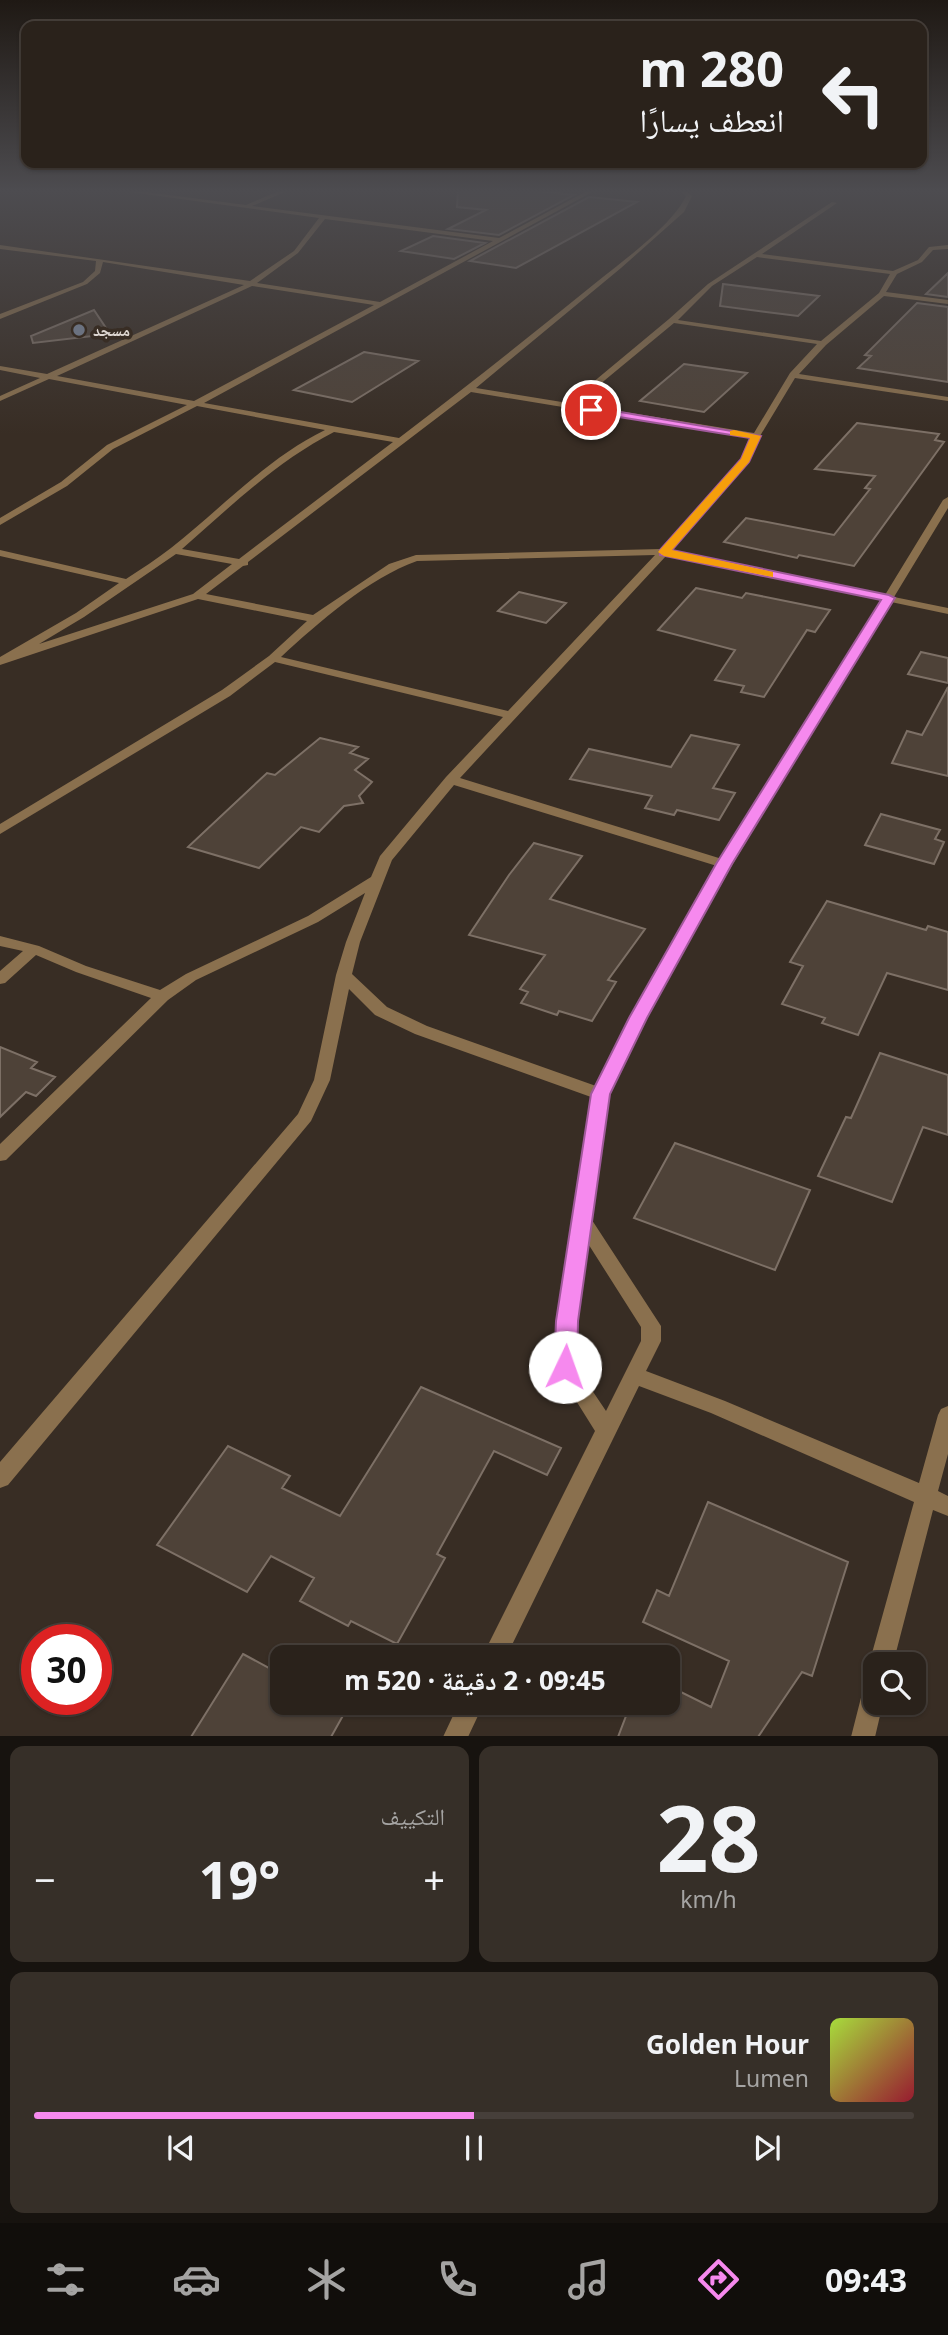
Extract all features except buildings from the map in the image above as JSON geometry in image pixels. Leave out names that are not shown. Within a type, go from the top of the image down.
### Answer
[{"type":"street","points":[[0,317],[85,283],[98,272]]},
{"type":"street","points":[[176,272],[381,304]]},
{"type":"street","points":[[0,399],[251,284],[268,272]]},
{"type":"street","points":[[0,522],[64,484],[110,447],[194,405],[440,272]]},
{"type":"street","points":[[5,660],[197,596],[244,563],[614,272]]},
{"type":"street","points":[[569,406],[672,321],[702,291],[730,272]]},
{"type":"street","points":[[0,1478],[305,1117],[322,1080],[353,942],[385,859],[451,780],[664,552],[745,460],[756,436],[793,375],[823,343],[882,294],[894,273],[886,272]]},
{"type":"street","points":[[882,294],[948,302]]},
{"type":"street","points":[[672,321],[823,343]]},
{"type":"street","points":[[0,368],[400,441]]},
{"type":"street","points":[[793,375],[948,399]]},
{"type":"street","points":[[469,388],[756,436]]},
{"type":"street","points":[[5,660],[80,615],[174,551],[258,478],[309,441],[335,428]]},
{"type":"street","points":[[607,1431],[565,1367],[567,1321],[600,1094],[638,1018],[724,864],[948,500]]},
{"type":"street","points":[[174,551],[244,563]]},
{"type":"street","points":[[0,830],[226,693],[274,658],[315,619],[393,566],[416,558],[664,552],[948,611]]},
{"type":"street","points":[[0,553],[127,582]]},
{"type":"street","points":[[197,596],[315,619]]},
{"type":"street","points":[[274,658],[512,716]]},
{"type":"street","points":[[451,780],[724,864]]},
{"type":"street","points":[[0,1155],[162,996],[191,977],[313,919],[376,880]]},
{"type":"street","points":[[0,941],[34,949],[81,969],[162,996]]},
{"type":"street","points":[[0,979],[34,949]]},
{"type":"street","points":[[344,975],[381,1011],[421,1030],[600,1094]]},
{"type":"street","points":[[500,1645],[651,1341],[651,1326],[581,1217]]},
{"type":"street","points":[[634,1375],[937,1502]]},
{"type":"street","points":[[884,1652],[899,1591],[937,1502],[948,1415]]},
{"type":"street","points":[[456,1736],[466,1715]]},
{"type":"street","points":[[863,1736],[868,1715]]},
{"type":"slow traffic","points":[[734,433],[756,436],[745,460],[664,552],[769,574]]},
{"type":"place","name":"مسجد","points":[[79,330]]},
{"type":"route","points":[[565,1367],[567,1321],[600,1094],[638,1018],[724,864],[889,598],[664,552],[745,460],[756,436],[591,410]]}]
